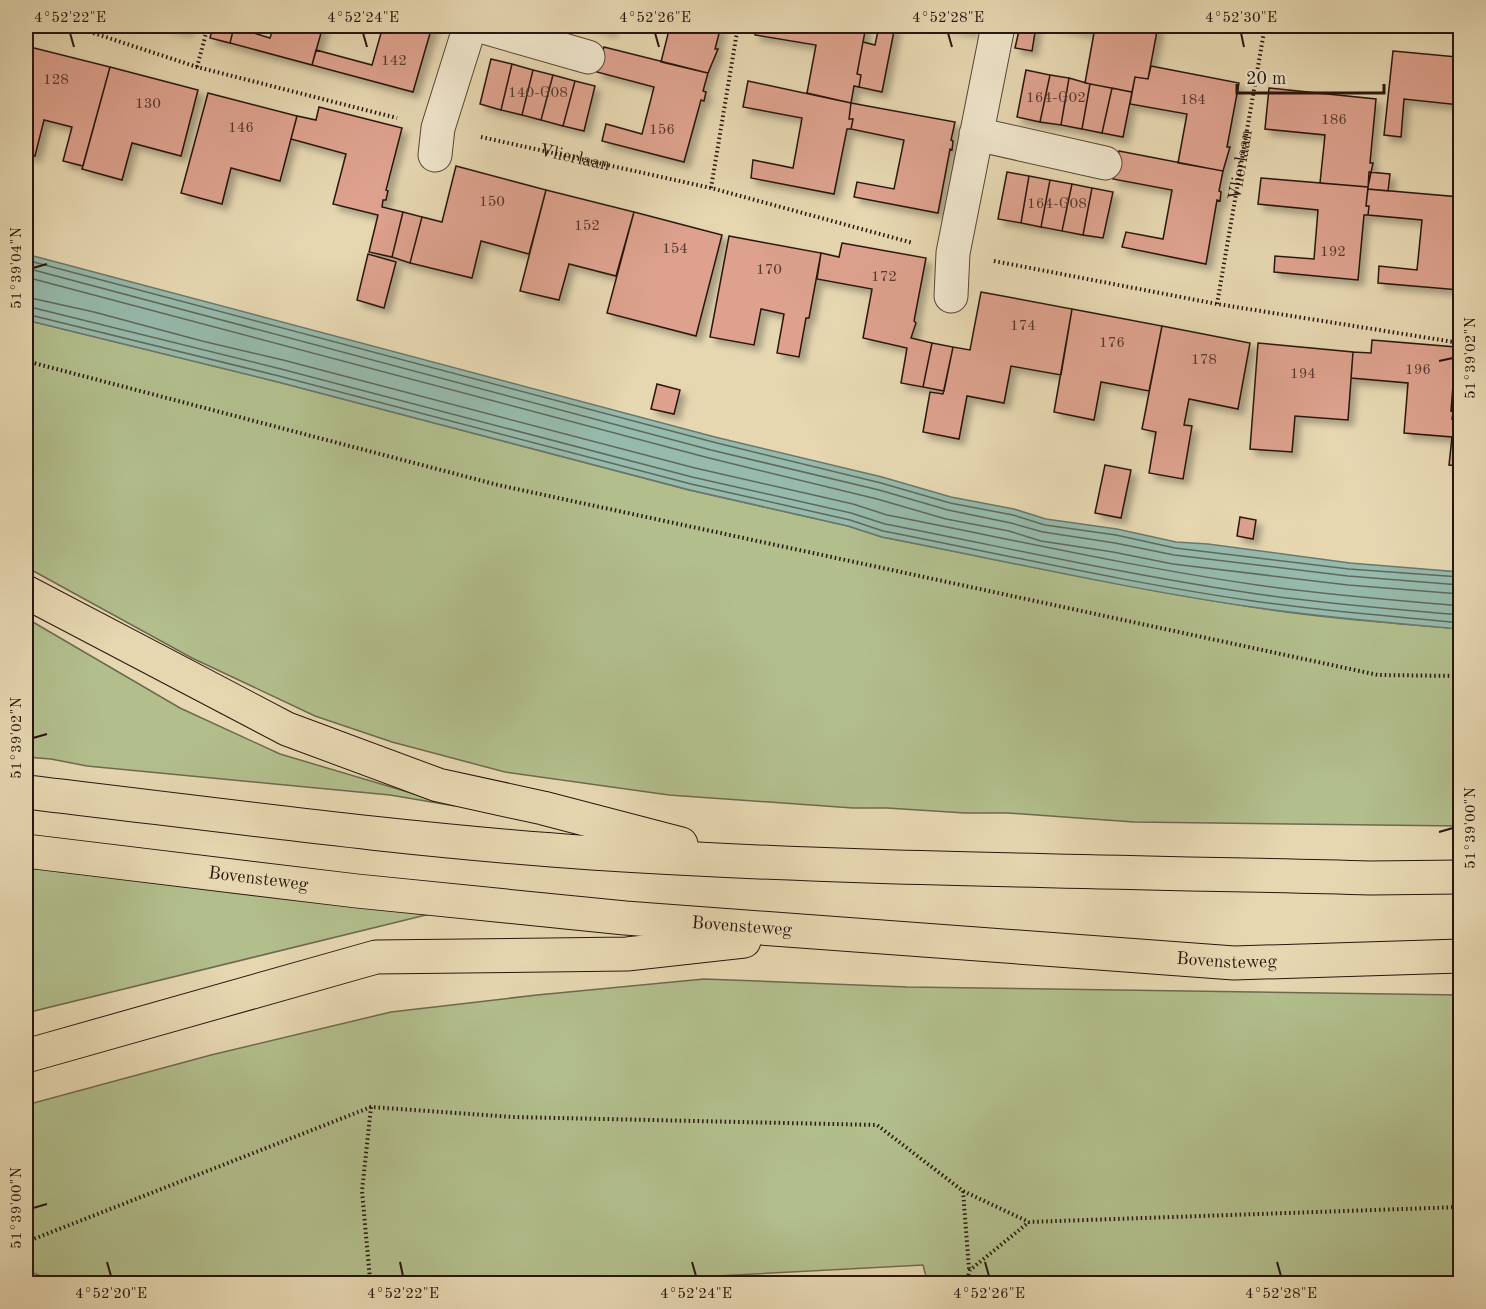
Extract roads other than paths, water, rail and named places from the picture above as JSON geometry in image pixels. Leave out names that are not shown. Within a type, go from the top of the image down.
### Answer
[{"type":"main road","points":[[26,592],[286,729],[438,785],[543,808],[752,862]]},
{"type":"main road","points":[[26,792],[423,839],[589,853],[752,862],[1371,878],[1461,877]]},
{"type":"main road","name":"Bovensteweg","points":[[26,851],[381,894],[625,918],[1234,963],[1461,956]]},
{"type":"main road","points":[[26,1056],[376,957],[627,954],[825,932]]},
{"type":"street","points":[[437,142],[470,26]]},
{"type":"street","points":[[480,26],[588,57]]},
{"type":"street","points":[[951,296],[953,254],[998,26]]},
{"type":"street","points":[[976,134],[1105,163]]},
{"type":"water","points":[[26,254],[715,437],[882,477],[951,497],[1014,509],[1046,519],[1117,529],[1176,542],[1208,544],[1350,563],[1460,572],[1460,629],[1304,614],[1206,600],[882,537],[848,526],[690,490],[278,382],[26,320]]}]
